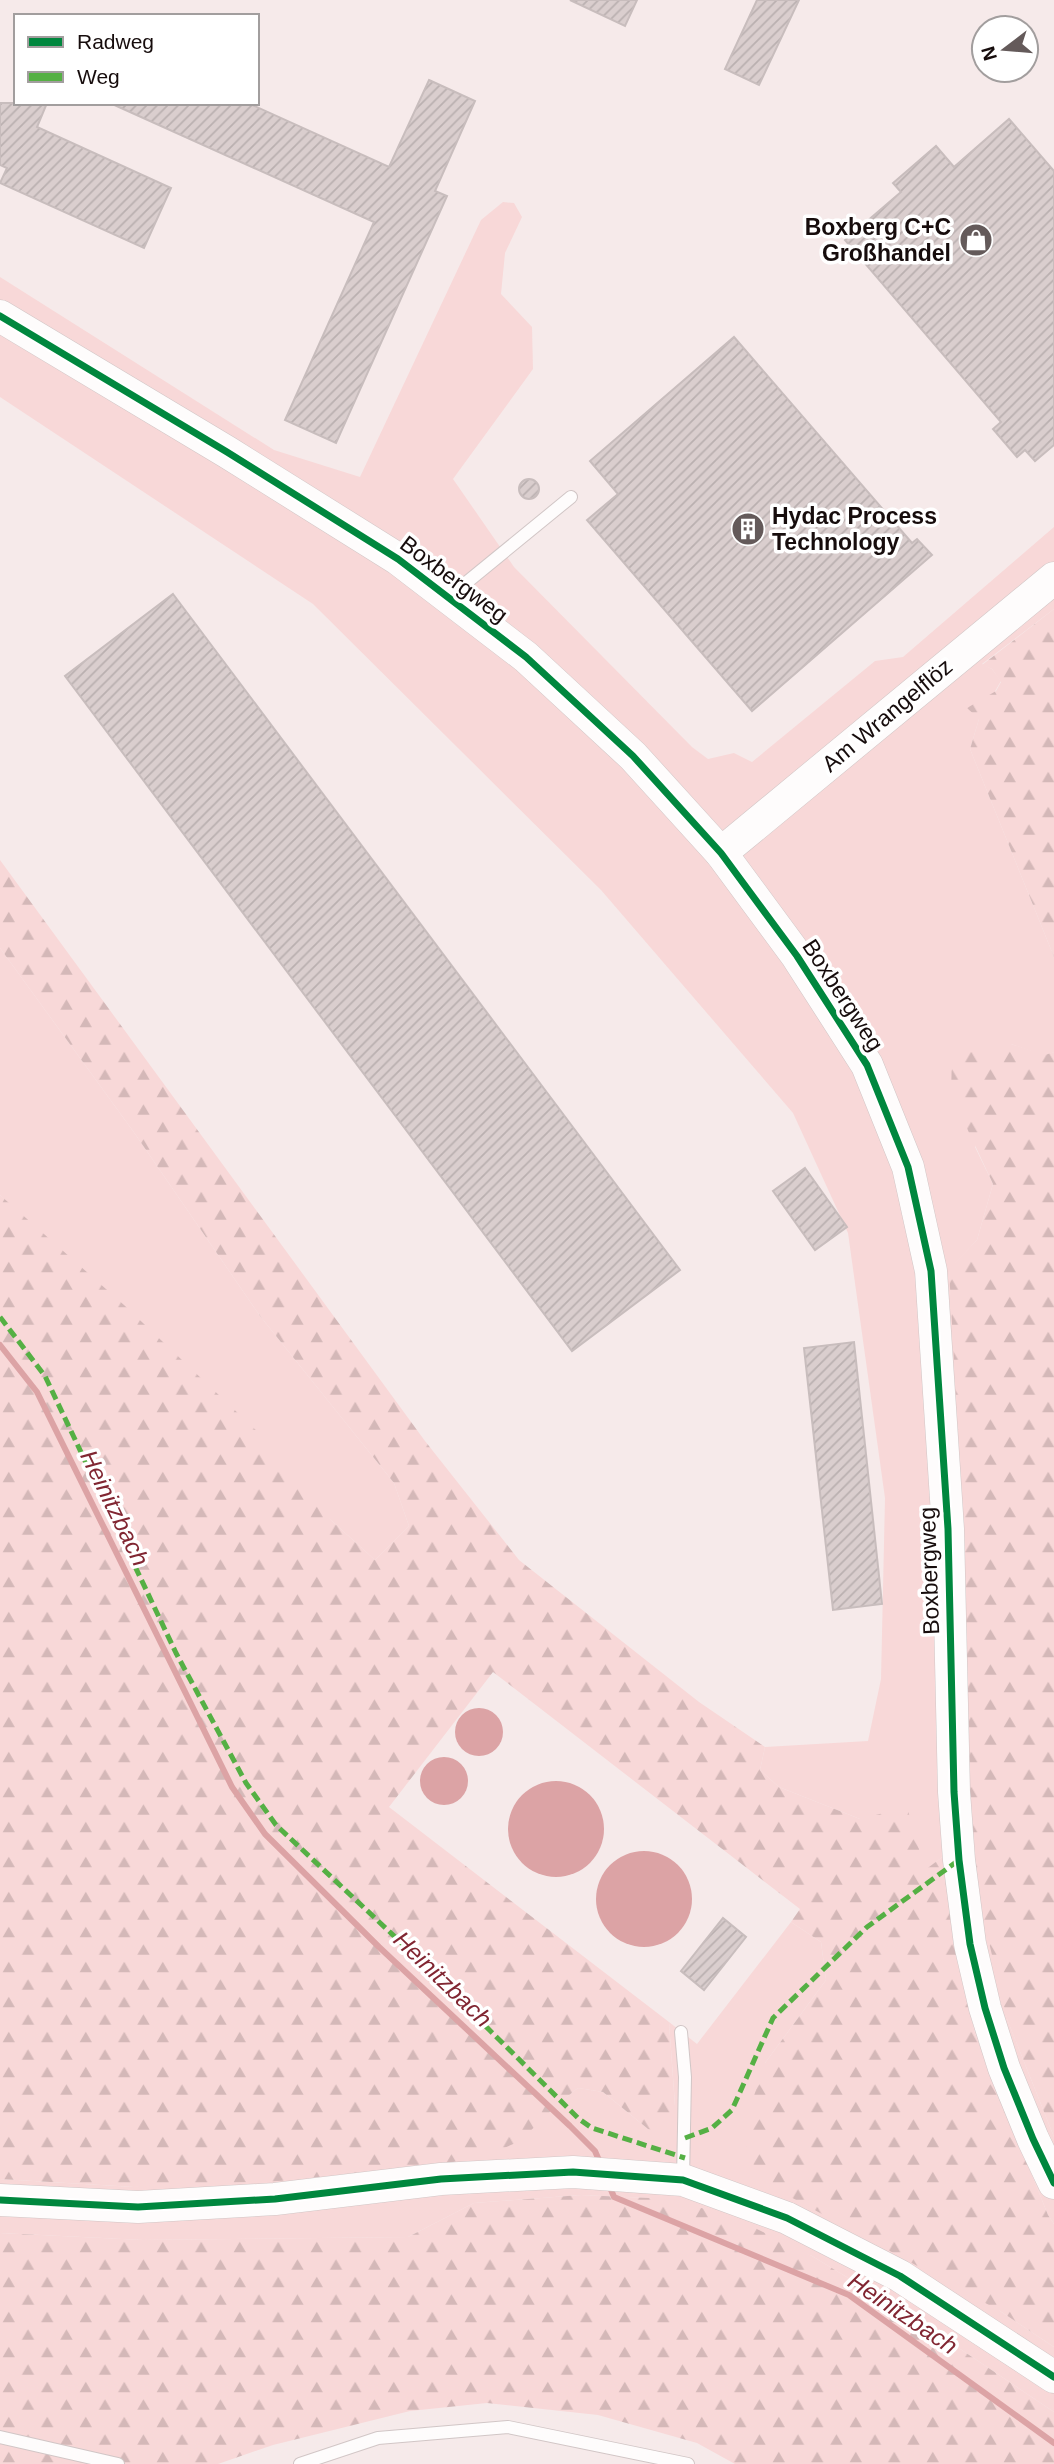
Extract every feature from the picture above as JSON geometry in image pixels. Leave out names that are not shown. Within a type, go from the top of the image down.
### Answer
[{"type":"street","name":"Boxbergweg","points":[[0,316],[398,559],[526,657],[634,756],[721,853],[797,956],[867,1065],[908,1167],[930,1271],[948,1529],[954,1792],[959,1860],[970,1944],[985,2008],[1004,2068],[1054,2183]]},
{"type":"street","name":"Am Wrangelflöz","points":[[721,853],[1054,578]]},
{"type":"street","points":[[0,2200],[138,2207],[275,2199],[441,2179],[573,2172],[683,2180],[787,2218],[900,2276],[1054,2377]]},
{"type":"lane","points":[[449,597],[571,496]]},
{"type":"lane","points":[[681,2032],[685,2077],[683,2180]]},
{"type":"lane","points":[[300,2464],[378,2438],[508,2427],[688,2464]]},
{"type":"lane","points":[[0,2437],[117,2464]]},
{"type":"green space","points":[[503,202],[514,203],[522,217],[505,253],[501,294],[532,327],[533,369],[453,479],[514,567],[692,747],[708,759],[734,753],[752,762],[875,661],[903,657],[1054,527],[1054,609],[982,664],[992,669],[1001,681],[979,719],[970,749],[1054,957],[1054,1052],[1045,1056],[1011,1044],[975,1147],[993,1184],[977,1240],[949,1270],[1007,2019],[1054,2137],[1054,2224],[1048,2215],[975,2033],[956,1950],[952,1849],[925,1871],[860,1819],[779,1787],[760,1770],[765,1747],[868,1741],[881,1679],[885,1498],[848,1233],[793,1113],[601,890],[313,604],[0,397],[0,277],[274,450],[360,477],[481,220]]},
{"type":"green space","points":[[1054,609],[1054,957],[970,749],[979,719],[967,708],[996,691],[1001,682],[992,669],[982,665]]},
{"type":"green space","points":[[0,860],[425,1441],[519,1560],[699,1702],[765,1747],[760,1770],[779,1787],[860,1819],[907,1807],[925,1870],[953,1849],[956,1950],[975,2033],[1048,2215],[1054,2224],[1054,2347],[1000,2311],[776,2189],[752,2163],[742,2131],[765,2063],[826,1980],[821,1942],[791,1922],[800,1909],[493,1672],[389,1807],[669,2022],[675,2106],[664,2133],[648,2129],[603,2092],[578,2088],[520,2141],[446,2164],[279,2181],[134,2187],[0,2179],[0,1195],[124,1305],[259,1433],[332,1521],[375,1560],[409,1526],[394,1483],[260,1316],[133,1131],[0,948]]},
{"type":"green space","points":[[0,948],[133,1131],[260,1316],[394,1483],[409,1526],[375,1560],[0,1195]]},
{"type":"green space","points":[[1011,1044],[1045,1055],[1054,1052],[1054,2137],[1007,2019],[980,1904],[969,1838],[963,1527],[949,1269],[977,1240],[993,1184],[951,1094],[952,1056]]},
{"type":"green space","points":[[791,1922],[821,1942],[826,1980],[765,2063],[1000,2311],[1054,2347],[1054,2412],[911,2316],[812,2256],[649,2198],[581,2195],[474,2203],[408,2237],[143,2240],[0,2233],[0,2179],[134,2187],[558,2104],[578,2088],[603,2092],[648,2129],[675,2105],[669,2022],[697,2044]]},
{"type":"green space","points":[[581,2195],[649,2198],[722,2212],[812,2256],[911,2316],[1054,2412],[1054,2464],[735,2464],[697,2443],[598,2415],[487,2403],[410,2411],[273,2445],[218,2464],[0,2464],[0,2233],[143,2240],[408,2237],[474,2203]]},
{"type":"shaded area","points":[[479,1708],[496,1715],[503,1732],[496,1749],[479,1756],[462,1749],[455,1732],[462,1715]]},
{"type":"shaded area","points":[[444,1757],[461,1764],[468,1781],[461,1798],[444,1805],[427,1798],[420,1781],[427,1764]]},
{"type":"shaded area","points":[[556,1781],[575,1784],[590,1795],[601,1810],[604,1829],[601,1848],[590,1863],[575,1874],[556,1877],[537,1874],[522,1863],[511,1848],[508,1829],[511,1810],[522,1795],[537,1784]]},
{"type":"shaded area","points":[[644,1851],[663,1854],[678,1865],[689,1880],[692,1899],[689,1918],[678,1933],[663,1944],[644,1947],[625,1944],[610,1933],[599,1918],[596,1899],[599,1880],[610,1865],[625,1854]]},
{"type":"building","points":[[570,0],[637,0],[625,26]]},
{"type":"building","points":[[757,0],[799,0],[759,85],[725,69]]},
{"type":"building","points":[[429,80],[475,101],[435,191],[447,196],[336,443],[285,420],[374,222],[114,105],[252,105],[389,167]]},
{"type":"building","points":[[0,103],[46,105],[37,127],[171,188],[144,248],[0,183],[7,168],[0,165]]},
{"type":"building","points":[[1009,119],[1054,171],[1054,445],[1035,461],[1025,450],[1017,457],[993,429],[1001,422],[845,240],[901,192],[893,183],[936,146],[954,167]]},
{"type":"building","name":"Hydac Process Technology","points":[[734,337],[912,543],[917,539],[932,555],[752,711],[587,520],[618,494],[590,461]]},
{"type":"building","points":[[525,479],[533,479],[539,489],[533,499],[525,499],[519,493],[519,485]]},
{"type":"building","points":[[173,594],[680,1270],[572,1351],[65,676]]},
{"type":"building","points":[[805,1168],[847,1227],[815,1250],[773,1191]]},
{"type":"building","points":[[854,1342],[882,1604],[833,1610],[804,1348]]},
{"type":"building","points":[[723,1918],[746,1937],[704,1990],[681,1971]]},
{"type":"waterway","name":"Heinitzbach","points":[[0,1345],[37,1392],[232,1787],[265,1834],[379,1947],[570,2126],[595,2151],[601,2165]]},
{"type":"waterway","name":"Heinitzbach","points":[[609,2185],[614,2197],[849,2295],[1054,2443]]},
{"type":"marked path","points":[[0,1317],[45,1376],[176,1653],[246,1783],[276,1825],[409,1950],[579,2119],[592,2128],[685,2158]]},
{"type":"marked path","points":[[685,2138],[712,2128],[732,2110],[773,2018],[867,1927],[959,1860]]},
{"type":"cycle path","points":[[0,316],[227,452],[398,559],[526,657],[633,756],[721,853],[797,956],[867,1065],[908,1167],[931,1271],[948,1529],[954,1792],[959,1860],[970,1944],[985,2008],[1004,2068],[1054,2183]]},
{"type":"cycle path","points":[[0,2200],[138,2207],[275,2199],[441,2179],[573,2172],[683,2180],[787,2218],[900,2276],[1054,2377]]},
{"type":"place","name":"Boxberg C+C Großhandel","points":[[976,240]]},
{"type":"place","name":"Hydac Process Technology","points":[[748,529]]}]
